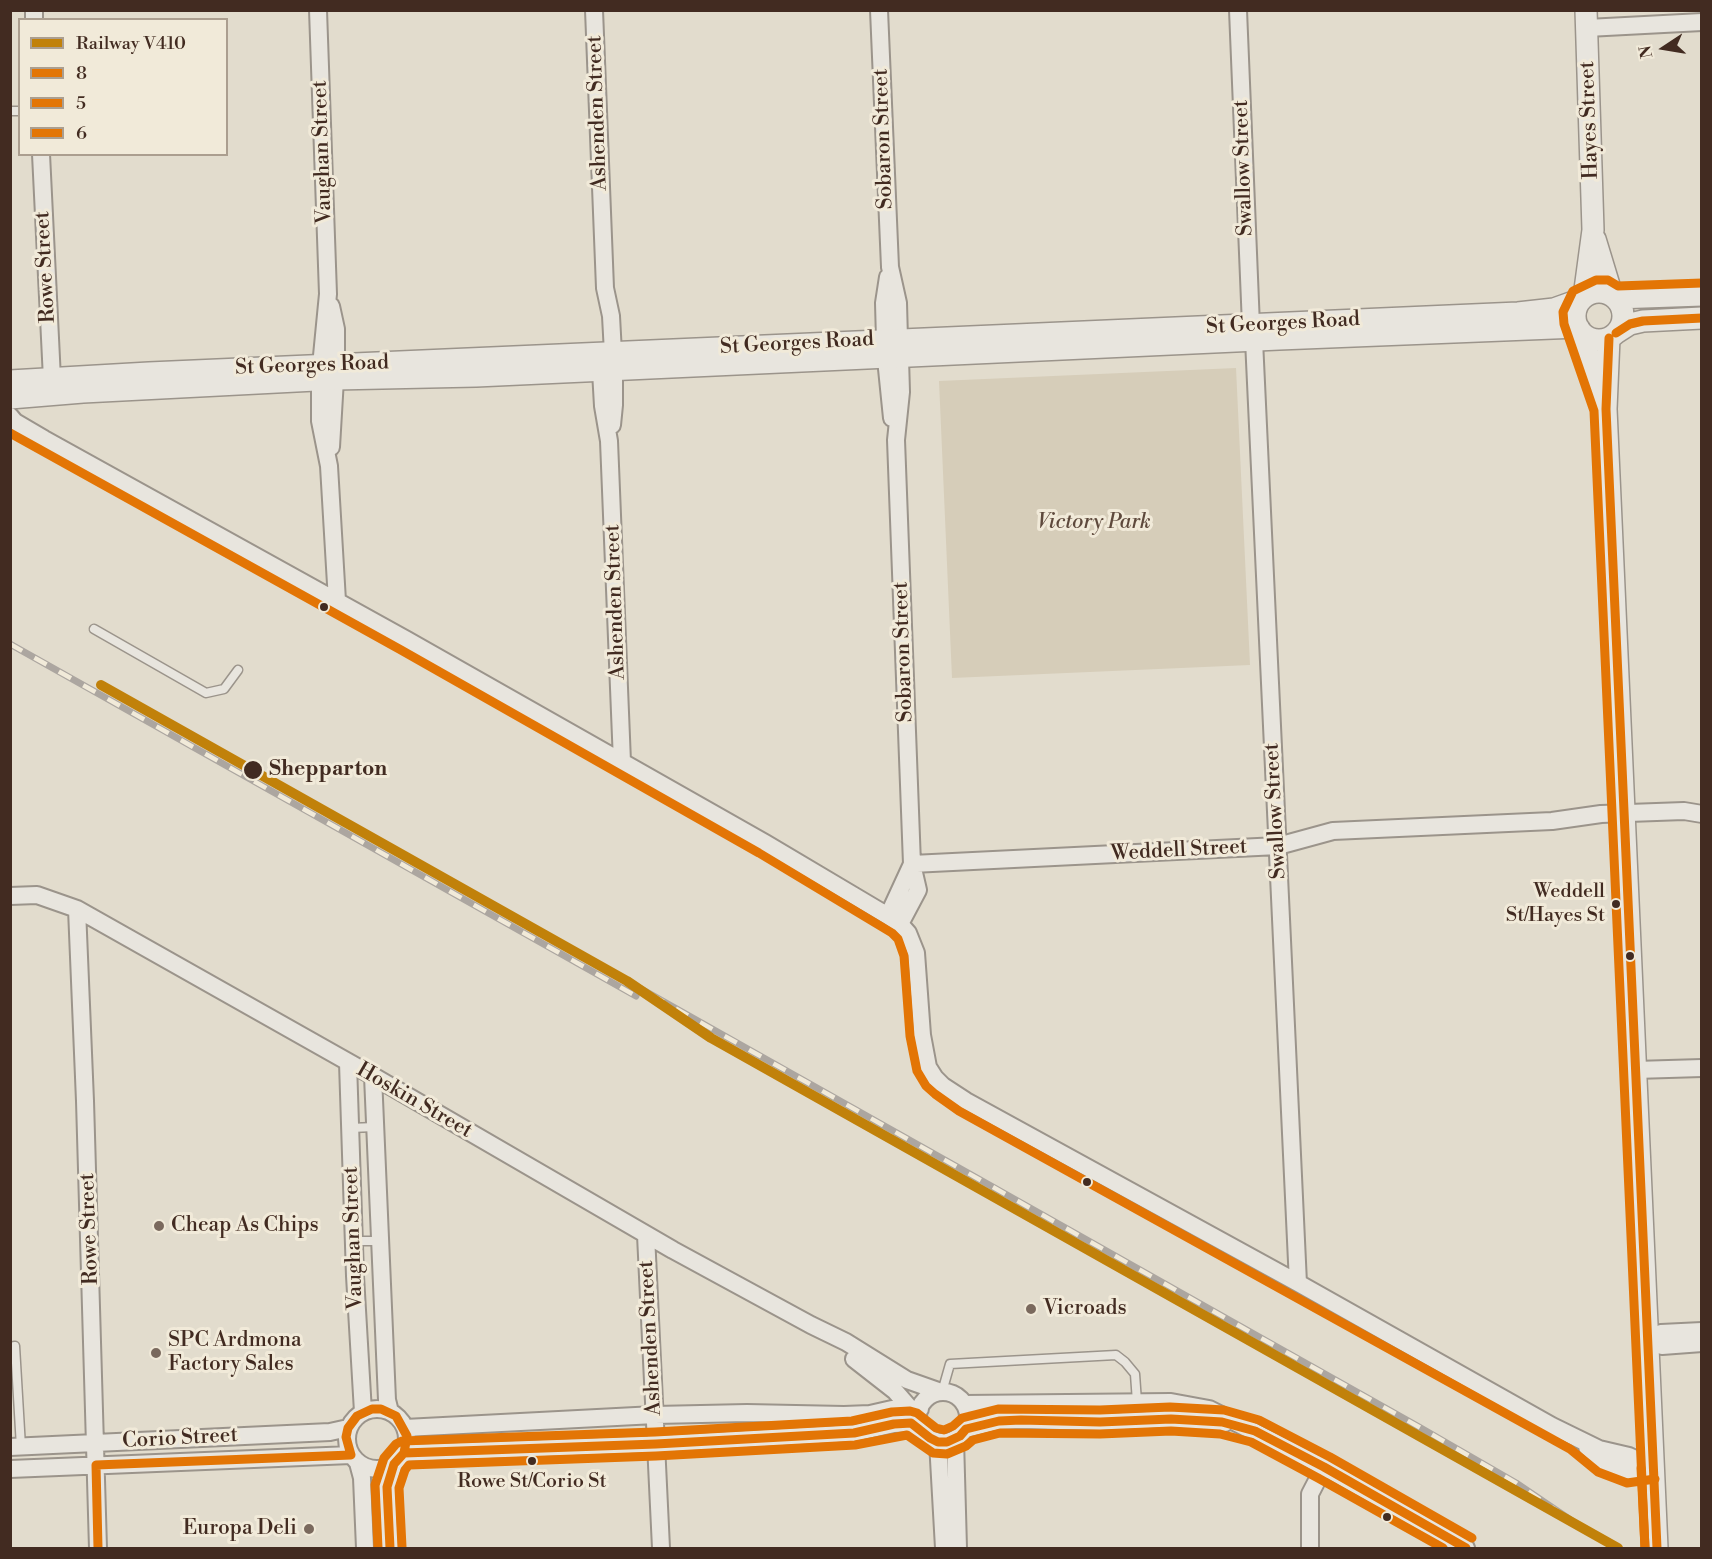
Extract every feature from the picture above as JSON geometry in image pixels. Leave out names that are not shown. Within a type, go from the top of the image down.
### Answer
[{"type":"street","name":"Vaughan Street","points":[[318,10],[328,294],[336,329],[328,373],[329,466],[337,601]]},
{"type":"street","name":"Ashenden Street","points":[[594,10],[605,288],[611,316],[607,362],[614,405],[609,441],[622,762]]},
{"type":"street","name":"Sobaron Street","points":[[879,10],[890,267],[898,303],[892,349],[901,392],[896,440],[912,864],[918,890],[894,920]]},
{"type":"street","name":"Swallow Street","points":[[1238,10],[1298,1283]]},
{"type":"street","points":[[1586,19],[1701,22]]},
{"type":"street","name":"Hayes Street","points":[[1583,298],[1593,230],[1586,19]]},
{"type":"street","name":"Rowe Street","points":[[41,156],[52,387]]},
{"type":"street","name":"Hayes Street","points":[[1593,230],[1613,296]]},
{"type":"street","points":[[1606,409],[1575,312],[1583,298],[1598,292],[1613,296],[1701,295]]},
{"type":"street","points":[[1613,296],[1623,311],[1620,327],[1612,335],[1606,409],[1657,1548]]},
{"type":"street","points":[[1665,297],[1666,320]]},
{"type":"street","name":"St Georges Road","points":[[1525,321],[1583,298]]},
{"type":"street","points":[[1579,329],[1593,339],[1601,340],[1630,324],[1701,318]]},
{"type":"street","name":"St Georges Road","points":[[10,381],[52,387],[1525,321],[1579,329]]},
{"type":"street","name":"St Georges Road","points":[[10,398],[52,387]]},
{"type":"street","points":[[10,416],[15,422],[44,439],[622,762],[894,920],[913,942],[916,953],[922,1035],[928,1067],[934,1078],[966,1101],[1577,1439],[1604,1462],[1629,1471],[1653,1467]]},
{"type":"street","name":"Weddell Street","points":[[912,864],[1278,846],[1333,831],[1552,821],[1601,824],[1624,818],[1686,820],[1700,814]]},
{"type":"street","name":"Hoskin Street","points":[[10,896],[37,895],[77,909],[646,1234],[846,1342],[907,1380],[955,1395],[964,1404]]},
{"type":"street","name":"Rowe Street","points":[[77,909],[86,1101],[98,1548]]},
{"type":"street","name":"Vaughan Street","points":[[348,1063],[363,1412]]},
{"type":"street","points":[[1635,1070],[1701,1068]]},
{"type":"street","name":"Vaughan Street","points":[[373,1076],[387,1400],[390,1412]]},
{"type":"street","name":"Ashenden Street","points":[[646,1234],[660,1548]]},
{"type":"street","name":"Hoskin Street","points":[[811,1325],[895,1391],[916,1412]]},
{"type":"street","points":[[1647,1339],[1661,1333],[1701,1331]]},
{"type":"street","points":[[1647,1339],[1662,1346],[1701,1343]]},
{"type":"street","points":[[916,1412],[932,1395],[942,1392]]},
{"type":"street","points":[[944,1548],[946,1436],[969,1417],[964,1404],[1137,1402],[1188,1404],[1224,1415],[1324,1467],[1466,1548]]},
{"type":"street","points":[[365,1548],[362,1478],[346,1437],[348,1428],[357,1416],[363,1412],[381,1409],[390,1412],[405,1428],[406,1445],[387,1487],[390,1548]]},
{"type":"street","points":[[405,1428],[655,1415],[747,1413],[844,1415],[870,1414],[892,1409],[916,1412]]},
{"type":"street","points":[[916,1412],[921,1427],[946,1436],[999,1421],[1100,1422],[1172,1419],[1222,1422],[1255,1431]]},
{"type":"street","points":[[354,1459],[372,1469],[386,1468],[399,1459],[854,1433],[894,1424],[911,1423],[946,1436]]},
{"type":"street","name":"Corio Street","points":[[16,1447],[330,1432],[348,1428]]},
{"type":"street","points":[[946,1436],[958,1548]]},
{"type":"street","name":"Corio Street","points":[[10,1469],[354,1459]]},
{"type":"street","points":[[1310,1548],[1310,1494],[1324,1467]]},
{"type":"lane","points":[[94,629],[206,693],[224,689],[238,670]]},
{"type":"lane","points":[[350,1128],[375,1127]]},
{"type":"lane","points":[[354,1241],[380,1240]]},
{"type":"lane","points":[[10,1347],[15,1346],[16,1447]]},
{"type":"lane","points":[[942,1392],[950,1364],[1116,1355],[1135,1374],[1137,1402]]},
{"type":"green space","name":"Victory Park","points":[[1236,368],[1250,665],[952,678],[939,381]]},
{"type":"railway","points":[[10,644],[636,996]]},
{"type":"railway","points":[[627,981],[1419,1427],[1516,1483],[1572,1521]]},
{"type":"rail line","name":"V410","points":[[101,685],[627,981],[711,1038],[1618,1548]]},
{"type":"transit line","name":"6","points":[[1645,1548],[1594,411],[1564,324],[1563,312],[1573,291],[1596,280],[1608,280],[1618,286],[1702,283]]},
{"type":"transit line","name":"8","points":[[1616,333],[1630,324],[1643,321],[1702,318]]},
{"type":"transit line","name":"8","points":[[1609,338],[1606,409],[1657,1548]]},
{"type":"transit line","name":"5","points":[[10,433],[401,650],[759,853],[892,933],[898,939],[904,956],[910,1036],[917,1071],[926,1086],[959,1111],[1570,1449],[1598,1472],[1627,1483],[1655,1479]]},
{"type":"transit line","name":"6","points":[[378,1548],[375,1485],[384,1458],[396,1444],[402,1441],[655,1432],[852,1421],[892,1412],[910,1411],[917,1413],[936,1428],[944,1430],[962,1418],[998,1409],[1100,1410],[1170,1407],[1224,1410],[1259,1420],[1330,1457],[1472,1538]]},
{"type":"transit line","name":"8","points":[[98,1548],[96,1465],[351,1455],[346,1437],[348,1428],[357,1416],[372,1409],[381,1409],[396,1416],[407,1436],[404,1453],[394,1464],[387,1487],[390,1548]]},
{"type":"transit line","name":"8","points":[[966,1429],[999,1421],[1021,1420],[1100,1422],[1171,1419],[1222,1422],[1255,1431],[1324,1467],[1466,1548]]},
{"type":"transit line","name":"8","points":[[404,1453],[656,1444],[854,1433],[894,1424],[911,1423],[930,1438],[938,1442],[947,1442],[960,1436],[966,1429]]},
{"type":"transit line","name":"5","points":[[402,1547],[399,1488],[409,1465],[656,1456],[855,1445],[907,1435],[933,1453],[947,1454],[966,1446],[973,1440],[1000,1433],[1100,1434],[1171,1431],[1220,1434],[1251,1442],[1443,1548]]},
{"type":"transit line","name":"5","points":[[1641,1468],[1645,1548]]},
{"type":"place","name":"Shepparton","points":[[253,770]]},
{"type":"place","name":"Weddell St/Hayes St","points":[[1616,904]]},
{"type":"place","name":"Cheap As Chips","points":[[159,1226]]},
{"type":"place","name":"Vicroads","points":[[1031,1309]]},
{"type":"place","name":"SPC Ardmona Factory Sales","points":[[156,1353]]},
{"type":"place","name":"Rowe St/Corio St","points":[[532,1461]]},
{"type":"place","name":"Europa Deli","points":[[309,1529]]}]
